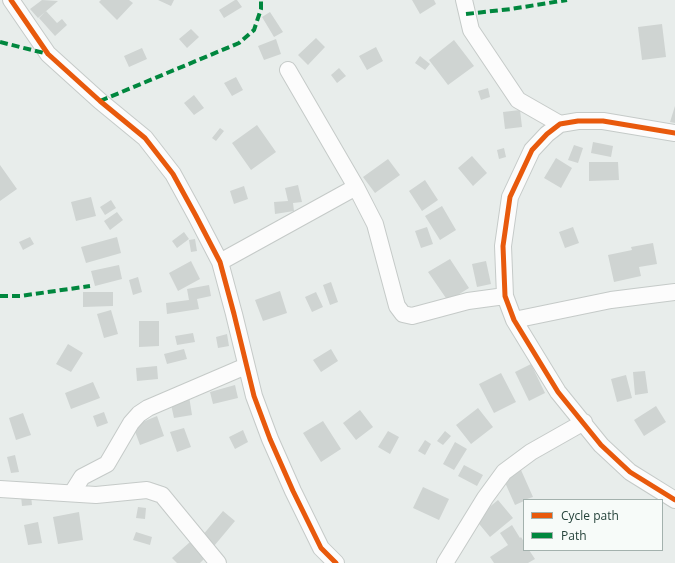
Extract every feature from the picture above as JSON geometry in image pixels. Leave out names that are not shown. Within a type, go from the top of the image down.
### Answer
[{"type":"street","points":[[11,0],[48,54],[100,101],[145,138],[173,174],[220,262],[254,396],[270,438],[293,491],[321,548],[336,563]]},
{"type":"street","points":[[464,0],[471,30],[518,100],[560,124]]},
{"type":"street","points":[[288,70],[356,187],[375,224],[397,306],[403,314],[412,316],[468,301],[504,296]]},
{"type":"street","points":[[675,133],[603,121],[578,121],[560,124],[547,134],[532,150],[510,198],[503,246],[504,296],[514,320],[558,392],[584,422],[601,445],[630,472],[675,500]]},
{"type":"street","points":[[220,262],[356,187]]},
{"type":"street","points":[[514,320],[611,300],[675,292]]},
{"type":"street","points":[[72,493],[82,477],[107,464],[131,423],[139,414],[148,408],[246,366]]},
{"type":"street","points":[[445,563],[485,498],[504,472],[531,452],[584,422]]},
{"type":"street","points":[[0,489],[96,495],[147,490],[162,495],[218,563]]},
{"type":"building","points":[[42,0],[58,1],[38,18],[30,9]]},
{"type":"building","points":[[101,0],[129,0],[133,3],[117,20],[99,2]]},
{"type":"building","points":[[158,0],[174,0],[171,6]]},
{"type":"building","points":[[237,0],[242,7],[224,18],[219,10]]},
{"type":"building","points":[[412,0],[434,0],[436,4],[420,14]]},
{"type":"building","points":[[46,11],[57,23],[62,19],[67,25],[55,36],[39,18]]},
{"type":"building","points":[[270,12],[283,32],[274,37],[262,17]]},
{"type":"building","points":[[662,24],[666,57],[642,60],[638,27]]},
{"type":"building","points":[[191,29],[199,37],[187,48],[179,39]]},
{"type":"building","points":[[316,38],[325,47],[308,65],[298,55]]},
{"type":"building","points":[[276,39],[281,54],[264,60],[258,46]]},
{"type":"building","points":[[454,40],[474,66],[448,85],[429,60]]},
{"type":"building","points":[[376,47],[383,61],[367,70],[359,56]]},
{"type":"building","points":[[142,48],[147,59],[129,67],[124,56]]},
{"type":"building","points":[[420,56],[430,64],[425,70],[415,63]]},
{"type":"building","points":[[339,68],[346,76],[337,83],[331,75]]},
{"type":"building","points":[[236,77],[243,90],[232,96],[224,83]]},
{"type":"building","points":[[488,88],[490,97],[481,100],[478,91]]},
{"type":"building","points":[[194,95],[204,108],[194,115],[184,103]]},
{"type":"building","points":[[675,106],[675,123],[670,122]]},
{"type":"building","points":[[520,110],[522,127],[505,129],[503,112]]},
{"type":"building","points":[[257,125],[276,152],[251,170],[232,143]]},
{"type":"building","points":[[220,128],[224,131],[216,141],[212,138]]},
{"type":"building","points":[[593,142],[613,146],[611,157],[591,153]]},
{"type":"building","points":[[574,145],[583,148],[578,163],[568,160]]},
{"type":"building","points":[[504,148],[506,157],[499,159],[497,150]]},
{"type":"building","points":[[472,156],[487,173],[473,186],[458,168]]},
{"type":"building","points":[[556,158],[572,168],[561,188],[544,178]]},
{"type":"building","points":[[388,159],[400,175],[375,193],[363,177]]},
{"type":"building","points":[[589,162],[618,162],[619,180],[589,181]]},
{"type":"building","points":[[0,165],[17,189],[0,201]]},
{"type":"building","points":[[425,180],[438,200],[422,211],[409,191]]},
{"type":"building","points":[[298,185],[302,202],[293,203],[294,211],[275,214],[274,202],[288,201],[285,188]]},
{"type":"building","points":[[244,186],[248,199],[234,204],[230,191]]},
{"type":"building","points":[[91,197],[96,216],[76,221],[71,202]]},
{"type":"building","points":[[111,200],[116,208],[105,215],[100,207]]},
{"type":"building","points":[[442,206],[456,230],[440,240],[425,216]]},
{"type":"building","points":[[117,212],[123,220],[110,230],[104,221]]},
{"type":"building","points":[[427,227],[433,244],[421,248],[415,231]]},
{"type":"building","points":[[573,227],[579,243],[565,248],[559,232]]},
{"type":"building","points":[[184,232],[189,239],[177,248],[172,241]]},
{"type":"building","points":[[30,237],[34,244],[23,250],[19,242]]},
{"type":"building","points":[[117,237],[121,253],[86,263],[81,247]]},
{"type":"building","points":[[195,239],[197,251],[191,252],[189,240]]},
{"type":"building","points":[[653,243],[657,264],[639,267],[641,276],[614,282],[608,255],[632,250],[631,247]]},
{"type":"building","points":[[450,259],[469,288],[448,301],[428,272]]},
{"type":"building","points":[[191,261],[200,279],[178,291],[169,273]]},
{"type":"building","points":[[486,261],[491,284],[477,287],[472,264]]},
{"type":"building","points":[[119,265],[122,279],[95,286],[91,271]]},
{"type":"building","points":[[138,277],[142,292],[133,295],[129,280]]},
{"type":"building","points":[[331,282],[338,302],[330,305],[323,285]]},
{"type":"building","points":[[209,285],[211,296],[197,299],[199,309],[167,314],[166,303],[189,300],[187,289]]},
{"type":"building","points":[[280,291],[287,313],[263,321],[255,300]]},
{"type":"building","points":[[83,292],[113,292],[113,306],[83,307]]},
{"type":"building","points":[[316,292],[323,307],[312,312],[305,297]]},
{"type":"building","points":[[111,310],[118,334],[104,338],[97,314]]},
{"type":"building","points":[[139,321],[159,321],[159,346],[139,347]]},
{"type":"building","points":[[193,333],[195,342],[177,345],[175,336]]},
{"type":"building","points":[[227,334],[229,346],[218,348],[216,337]]},
{"type":"building","points":[[68,344],[83,353],[71,372],[56,364]]},
{"type":"building","points":[[184,349],[187,359],[167,364],[164,354]]},
{"type":"building","points":[[331,349],[338,361],[321,372],[313,360]]},
{"type":"building","points":[[531,364],[545,393],[529,401],[515,372]]},
{"type":"building","points":[[157,366],[158,379],[137,381],[136,368]]},
{"type":"building","points":[[645,371],[648,393],[635,395],[633,372]]},
{"type":"building","points":[[501,373],[516,402],[494,413],[479,384]]},
{"type":"building","points":[[626,375],[632,398],[617,402],[611,379]]},
{"type":"building","points":[[93,382],[100,398],[71,409],[65,393]]},
{"type":"building","points":[[235,385],[238,398],[213,404],[210,392]]},
{"type":"building","points":[[189,396],[192,415],[174,418],[170,400]]},
{"type":"building","points":[[656,406],[666,422],[644,436],[634,420]]},
{"type":"building","points":[[478,408],[493,427],[471,444],[456,425]]},
{"type":"building","points":[[360,410],[373,427],[356,440],[343,423]]},
{"type":"building","points":[[104,412],[108,423],[97,427],[93,416]]},
{"type":"building","points":[[23,413],[31,435],[16,440],[9,418]]},
{"type":"building","points":[[157,416],[164,436],[140,445],[133,426]]},
{"type":"building","points":[[323,421],[341,449],[321,462],[303,433]]},
{"type":"building","points":[[184,428],[191,447],[177,452],[170,432]]},
{"type":"building","points":[[243,430],[248,442],[235,449],[229,437]]},
{"type":"building","points":[[388,431],[399,437],[390,454],[378,447]]},
{"type":"building","points":[[445,431],[451,436],[443,445],[437,441]]},
{"type":"building","points":[[425,440],[431,444],[425,455],[418,451]]},
{"type":"building","points":[[455,442],[467,449],[454,470],[443,464]]},
{"type":"building","points":[[15,455],[19,472],[11,473],[7,457]]},
{"type":"building","points":[[464,465],[483,475],[477,486],[458,476]]},
{"type":"building","points":[[521,470],[533,497],[523,499],[523,501],[515,505],[503,478]]},
{"type":"building","points":[[423,487],[449,499],[439,520],[413,508]]},
{"type":"building","points":[[31,495],[32,505],[22,506],[21,496]]},
{"type":"building","points":[[498,500],[513,518],[490,537],[475,519]]},
{"type":"building","points":[[138,507],[146,508],[145,519],[136,518]]},
{"type":"building","points":[[223,511],[235,521],[214,546],[202,536]]},
{"type":"building","points":[[79,512],[83,540],[58,544],[53,517]]},
{"type":"building","points":[[38,522],[42,543],[28,545],[24,525]]},
{"type":"building","points":[[512,525],[523,540],[523,551],[530,551],[535,559],[528,563],[494,563],[490,557],[508,545],[500,533]]},
{"type":"building","points":[[136,532],[152,537],[150,545],[133,540]]},
{"type":"building","points":[[190,542],[205,558],[200,563],[177,563],[172,558]]},
{"type":"marked path","points":[[100,101],[239,43],[254,30],[261,9],[261,0]]},
{"type":"marked path","points":[[466,14],[511,9],[567,0]]},
{"type":"marked path","points":[[0,42],[48,54]]},
{"type":"marked path","points":[[0,296],[20,296],[90,286]]},
{"type":"cycle path","points":[[11,0],[48,54],[100,101],[145,138],[173,174],[220,262],[254,396],[270,439],[293,491],[321,548],[336,563]]},
{"type":"cycle path","points":[[675,133],[603,121],[578,121],[560,124],[547,134],[532,150],[510,197],[503,246],[505,296],[514,320],[558,392],[601,445],[630,472],[675,500]]}]
